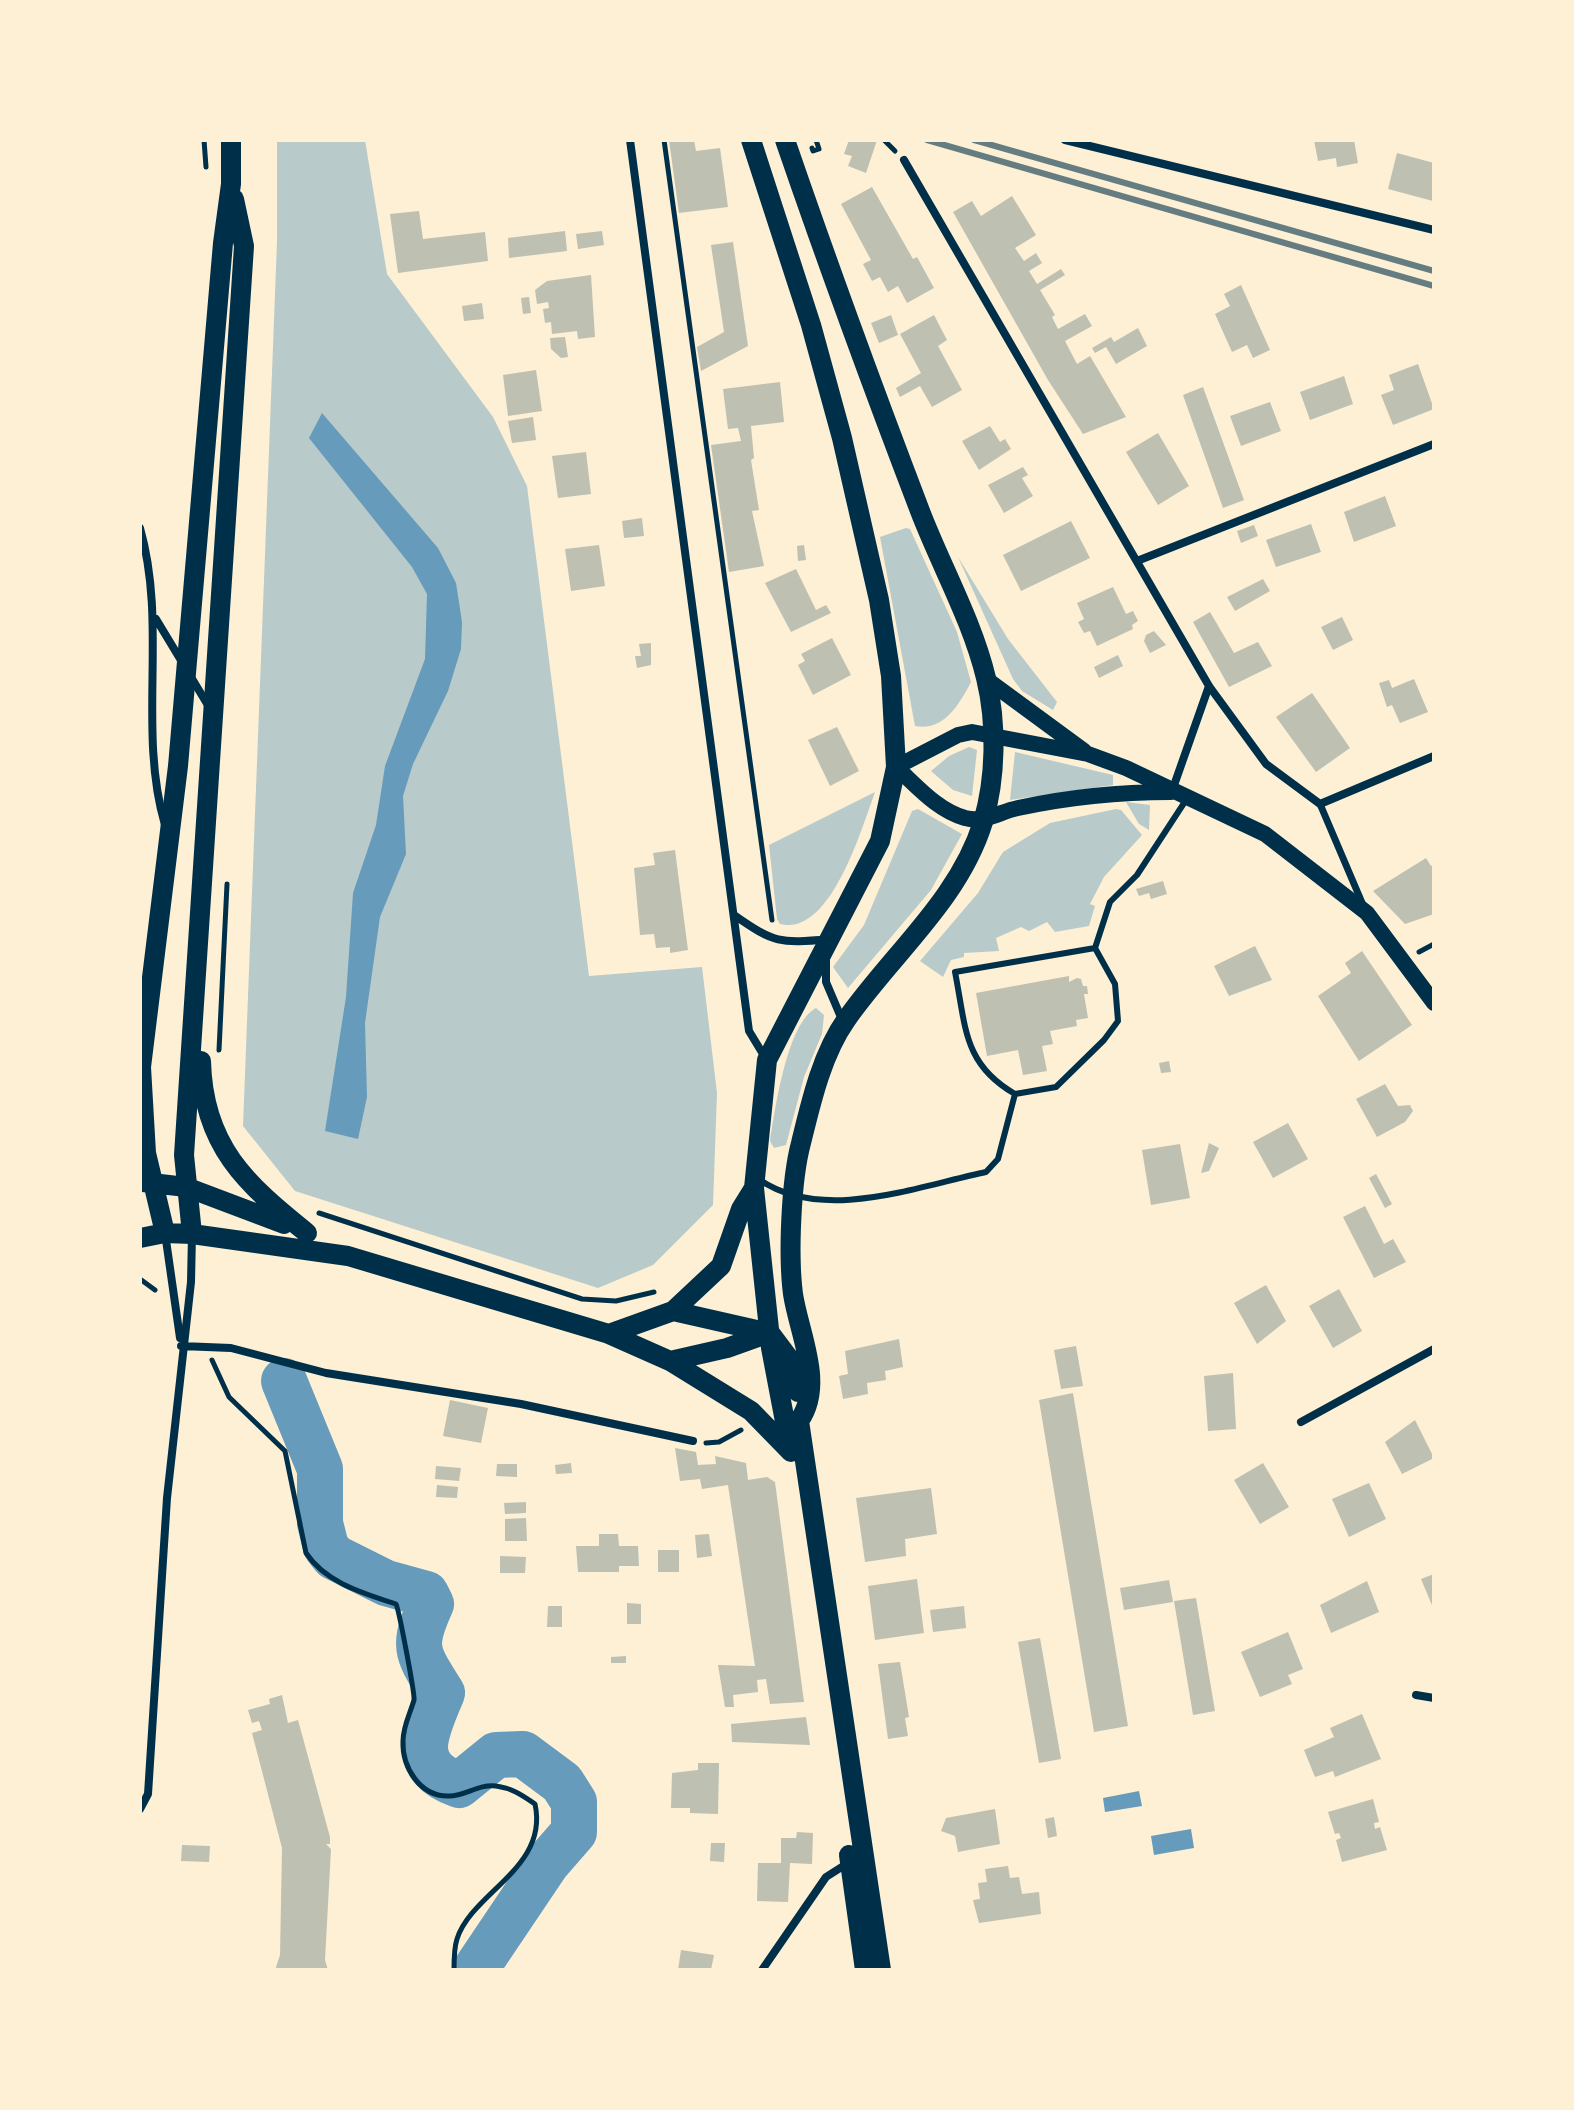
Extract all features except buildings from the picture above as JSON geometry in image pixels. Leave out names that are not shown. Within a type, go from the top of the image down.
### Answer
[{"type":"main road","points":[[165,1233],[147,1182],[141,1068],[170,845],[187,670],[223,243],[231,184],[231,140]]},
{"type":"main road","points":[[751,140],[811,325],[842,438],[879,600],[891,676],[896,767],[880,841],[767,1060],[754,1182],[770,1333],[856,1862],[881,1970]]},
{"type":"main road","points":[[785,140],[844,313],[986,679],[994,734],[983,820],[965,868],[937,909],[844,1023],[825,1061],[799,1146],[793,1194],[793,1294],[808,1355],[808,1408],[799,1421]]},
{"type":"main road","points":[[192,1234],[186,1187],[190,1049],[200,949],[244,246],[231,184]]},
{"type":"main road","points":[[986,679],[1088,754]]},
{"type":"main road","points":[[896,767],[958,735],[972,732],[1088,754],[1126,768],[1265,834],[1367,913],[1434,1003]]},
{"type":"main road","points":[[896,767],[936,803],[967,818],[983,820],[1017,808],[1123,792],[1179,795]]},
{"type":"main road","points":[[200,949],[202,1084],[212,1125],[228,1160],[252,1187],[307,1233]]},
{"type":"main road","points":[[147,1182],[186,1187],[307,1233],[348,1256]]},
{"type":"main road","points":[[609,1334],[673,1311],[721,1266],[754,1182]]},
{"type":"main road","points":[[140,1238],[165,1233],[192,1234],[348,1256],[609,1334],[670,1361],[759,1418],[791,1452]]},
{"type":"main road","points":[[670,1361],[727,1348],[770,1333],[793,1294]]},
{"type":"main road","points":[[673,1311],[770,1333],[794,1365],[856,1862],[865,1970]]},
{"type":"street","points":[[630,140],[749,1031],[767,1060]]},
{"type":"street","points":[[1065,140],[1434,230]]},
{"type":"street","points":[[1082,144],[1092,140]]},
{"type":"street","points":[[904,160],[1209,686],[1266,764],[1320,804],[1367,913]]},
{"type":"street","points":[[1137,561],[1434,444]]},
{"type":"street","points":[[140,528],[155,618],[154,789],[170,845]]},
{"type":"street","points":[[155,618],[215,717]]},
{"type":"street","points":[[1179,795],[1209,686]]},
{"type":"street","points":[[1320,804],[1434,756]]},
{"type":"street","points":[[734,915],[775,941],[786,943],[829,938],[826,982],[844,1023]]},
{"type":"street","points":[[165,1233],[181,1346]]},
{"type":"street","points":[[140,1809],[148,1794],[166,1512],[181,1346],[190,1294],[192,1234]]},
{"type":"street","points":[[181,1346],[231,1348],[326,1373],[521,1404],[693,1441]]},
{"type":"street","points":[[1301,1422],[1434,1349]]},
{"type":"street","points":[[1416,1695],[1434,1698]]},
{"type":"street","points":[[764,1968],[826,1877],[856,1862]]},
{"type":"lane","points":[[1095,948],[955,972],[972,1052],[990,1080],[1015,1094],[1056,1087],[1104,1040],[1118,1021],[1115,984],[1095,948],[1110,902],[1137,875],[1179,795]]},
{"type":"lane","points":[[754,1182],[823,1200],[862,1197],[986,1172],[998,1159],[1015,1094]]},
{"type":"path","points":[[664,140],[775,941]]},
{"type":"path","points":[[809,140],[813,151],[819,149],[816,140]]},
{"type":"path","points":[[317,1213],[582,1299],[616,1301],[668,1286]]},
{"type":"path","points":[[140,1279],[155,1290]]},
{"type":"path","points":[[208,1349],[229,1397],[285,1451],[306,1553],[313,1563],[334,1580],[396,1604],[400,1610],[402,1643],[414,1682],[413,1702],[403,1739],[405,1762],[412,1775],[426,1791],[438,1795],[462,1794],[477,1786],[496,1786],[516,1791],[535,1804],[539,1821],[530,1848],[457,1938],[454,1970]]},
{"type":"path","points":[[693,1441],[719,1442],[759,1418]]},
{"type":"shaded area","points":[[277,140],[365,140],[387,274],[493,417],[527,486],[589,976],[702,967],[717,1093],[713,1205],[653,1265],[598,1288],[295,1191],[243,1126],[277,242]]},
{"type":"shaded area","points":[[910,529],[957,632],[971,682],[950,714],[925,727],[915,726],[880,537]]},
{"type":"shaded area","points":[[958,557],[1008,639],[1057,702],[1053,710],[1022,691],[1013,679]]},
{"type":"shaded area","points":[[969,747],[977,750],[972,796],[953,790],[931,771],[949,756]]},
{"type":"shaded area","points":[[1015,752],[1113,775],[1113,785],[1010,800]]},
{"type":"shaded area","points":[[875,792],[853,853],[829,897],[815,914],[798,923],[780,924],[769,845]]},
{"type":"shaded area","points":[[1126,802],[1150,805],[1149,830],[1139,824]]},
{"type":"shaded area","points":[[918,809],[962,834],[931,890],[848,988],[833,967],[864,925],[912,811]]},
{"type":"shaded area","points":[[1121,810],[1142,835],[1104,877],[1090,904],[1095,906],[1089,926],[1055,932],[1047,922],[1029,931],[1021,927],[996,938],[999,951],[964,953],[964,957],[951,960],[943,977],[920,961],[978,893],[1003,852],[1050,823]]},
{"type":"shaded area","points":[[816,1008],[824,1015],[822,1034],[804,1077],[786,1145],[774,1148],[770,1141],[775,1109],[790,1048],[806,1017]]},
{"type":"water","points":[[322,413],[438,548],[456,583],[462,622],[461,649],[448,691],[413,764],[403,796],[406,854],[380,917],[365,1023],[367,1097],[358,1139],[325,1131],[346,997],[353,893],[376,825],[385,766],[425,659],[427,594],[412,567],[309,438]]},
{"type":"water","points":[[1139,1791],[1142,1806],[1105,1812],[1103,1798]]},
{"type":"water","points":[[1191,1829],[1194,1848],[1154,1855],[1151,1836]]},
{"type":"waterway","points":[[284,1381],[320,1469],[320,1523],[326,1547],[334,1557],[386,1583],[426,1594],[431,1604],[419,1641],[422,1659],[442,1693],[425,1746],[432,1768],[459,1785],[496,1755],[523,1754],[562,1783],[574,1802],[574,1832],[547,1863],[475,1970]]},
{"type":"railway","points":[[927,140],[1434,286]]},
{"type":"railway","points":[[974,140],[1434,271]]}]
